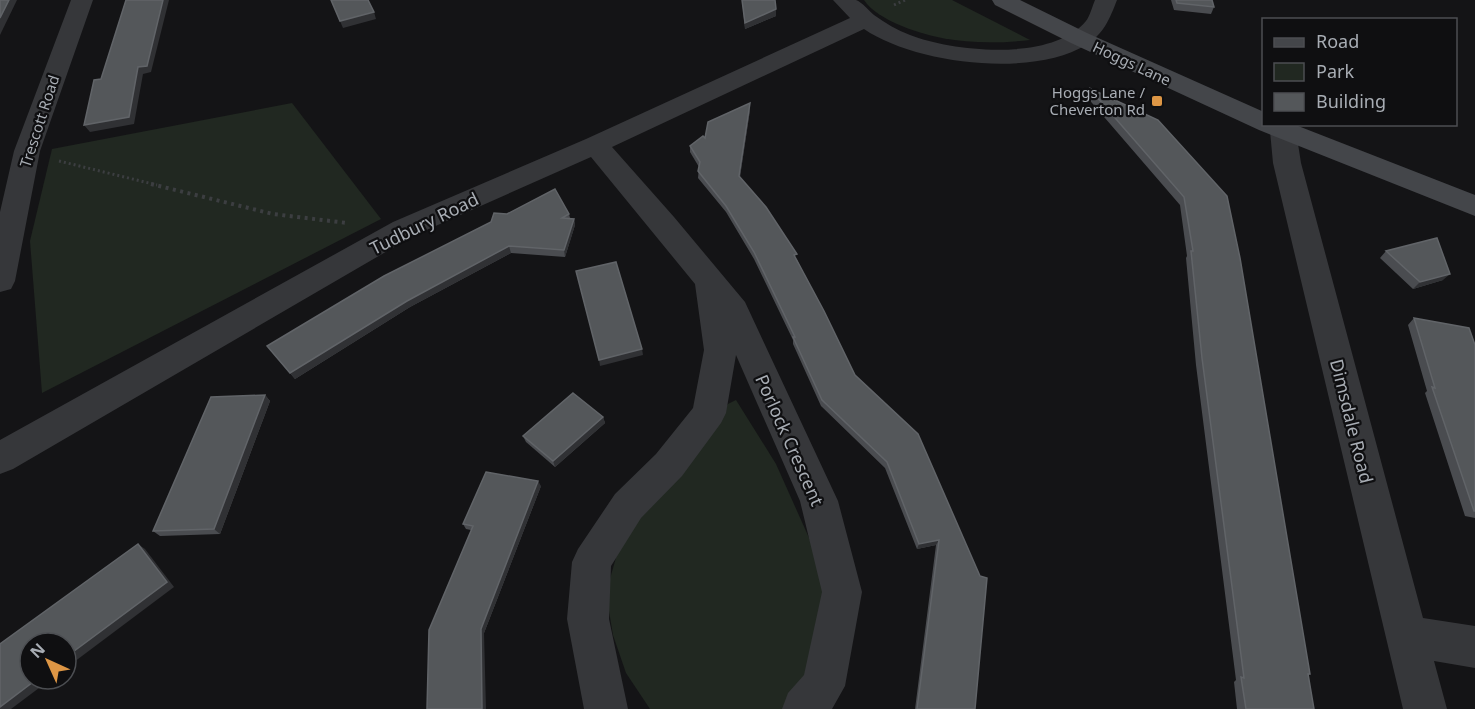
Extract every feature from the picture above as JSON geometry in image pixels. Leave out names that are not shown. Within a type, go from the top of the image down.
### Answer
[{"type":"street","name":"Trescott Road","points":[[0,281],[27,152],[82,0]]},
{"type":"street","name":"Hoggs Lane","points":[[1003,0],[1079,38],[1262,121]]},
{"type":"street","points":[[1079,38],[1093,29],[1104,10],[1106,0]]},
{"type":"street","name":"Tudbury Road","points":[[0,458],[403,229],[595,145],[854,10],[886,33],[913,44],[966,56],[1024,55],[1055,49],[1079,38]]},
{"type":"street","name":"Hoggs Lane","points":[[1272,126],[1475,206]]},
{"type":"street","name":"Dimsdale Road","points":[[1272,126],[1287,163],[1425,709]]},
{"type":"street","name":"Porlock Crescent","points":[[595,145],[664,224],[734,311],[762,378],[819,501],[842,592],[823,686],[804,709]]},
{"type":"street","name":"Porlock Crescent","points":[[606,709],[588,619],[592,562],[628,506],[669,465],[709,413],[720,350],[709,281]]},
{"type":"street","points":[[1406,636],[1475,647]]},
{"type":"path","points":[[27,152],[99,173],[273,214],[403,229]]},
{"type":"green space","points":[[864,0],[952,0],[1030,40],[979,42],[946,39],[888,20]]},
{"type":"green space","points":[[292,103],[381,219],[42,393],[30,241],[52,149]]},
{"type":"green space","points":[[736,400],[776,464],[831,587],[805,684],[783,709],[650,709],[626,673],[613,635],[606,593],[619,547],[659,491],[728,404]]},
{"type":"building","points":[[0,0],[9,0],[0,18]]},
{"type":"building","points":[[126,0],[163,0],[147,66],[138,67],[129,117],[84,125],[94,80],[101,79]]},
{"type":"building","points":[[331,0],[368,0],[374,12],[340,21]]},
{"type":"building","points":[[742,0],[775,0],[776,9],[745,23]]},
{"type":"building","points":[[1176,0],[1212,0],[1214,7],[1177,3]]},
{"type":"building","points":[[1089,88],[1158,120],[1227,196],[1240,258],[1314,709],[1246,709],[1241,677],[1244,678],[1202,358],[1191,251],[1193,251],[1184,197]]},
{"type":"building","points":[[750,103],[739,176],[766,207],[797,254],[794,255],[855,375],[918,434],[980,576],[987,578],[975,709],[917,709],[939,540],[919,544],[887,462],[822,400],[754,252],[726,206],[698,171],[700,162],[690,146],[703,136],[705,138],[708,122]]},
{"type":"building","points":[[555,189],[569,214],[562,218],[574,219],[564,250],[509,246],[407,301],[290,373],[267,346],[384,276],[491,222],[494,213],[507,214]]},
{"type":"building","points":[[1437,238],[1450,274],[1420,282],[1386,251]]},
{"type":"building","points":[[616,262],[642,349],[599,360],[576,271]]},
{"type":"building","points":[[1414,318],[1469,328],[1475,345],[1475,511],[1432,387],[1435,388]]},
{"type":"building","points":[[573,393],[603,417],[553,461],[523,436]]},
{"type":"building","points":[[265,395],[214,529],[153,531],[211,397]]},
{"type":"building","points":[[486,472],[538,481],[481,629],[482,709],[427,709],[429,630],[473,526],[463,524]]},
{"type":"building","points":[[138,544],[167,582],[78,648],[78,631],[18,631],[18,691],[21,691],[0,707],[0,644]]},
{"type":"place","name":"Hoggs Lane / Cheverton Rd","points":[[1157,101]]}]
